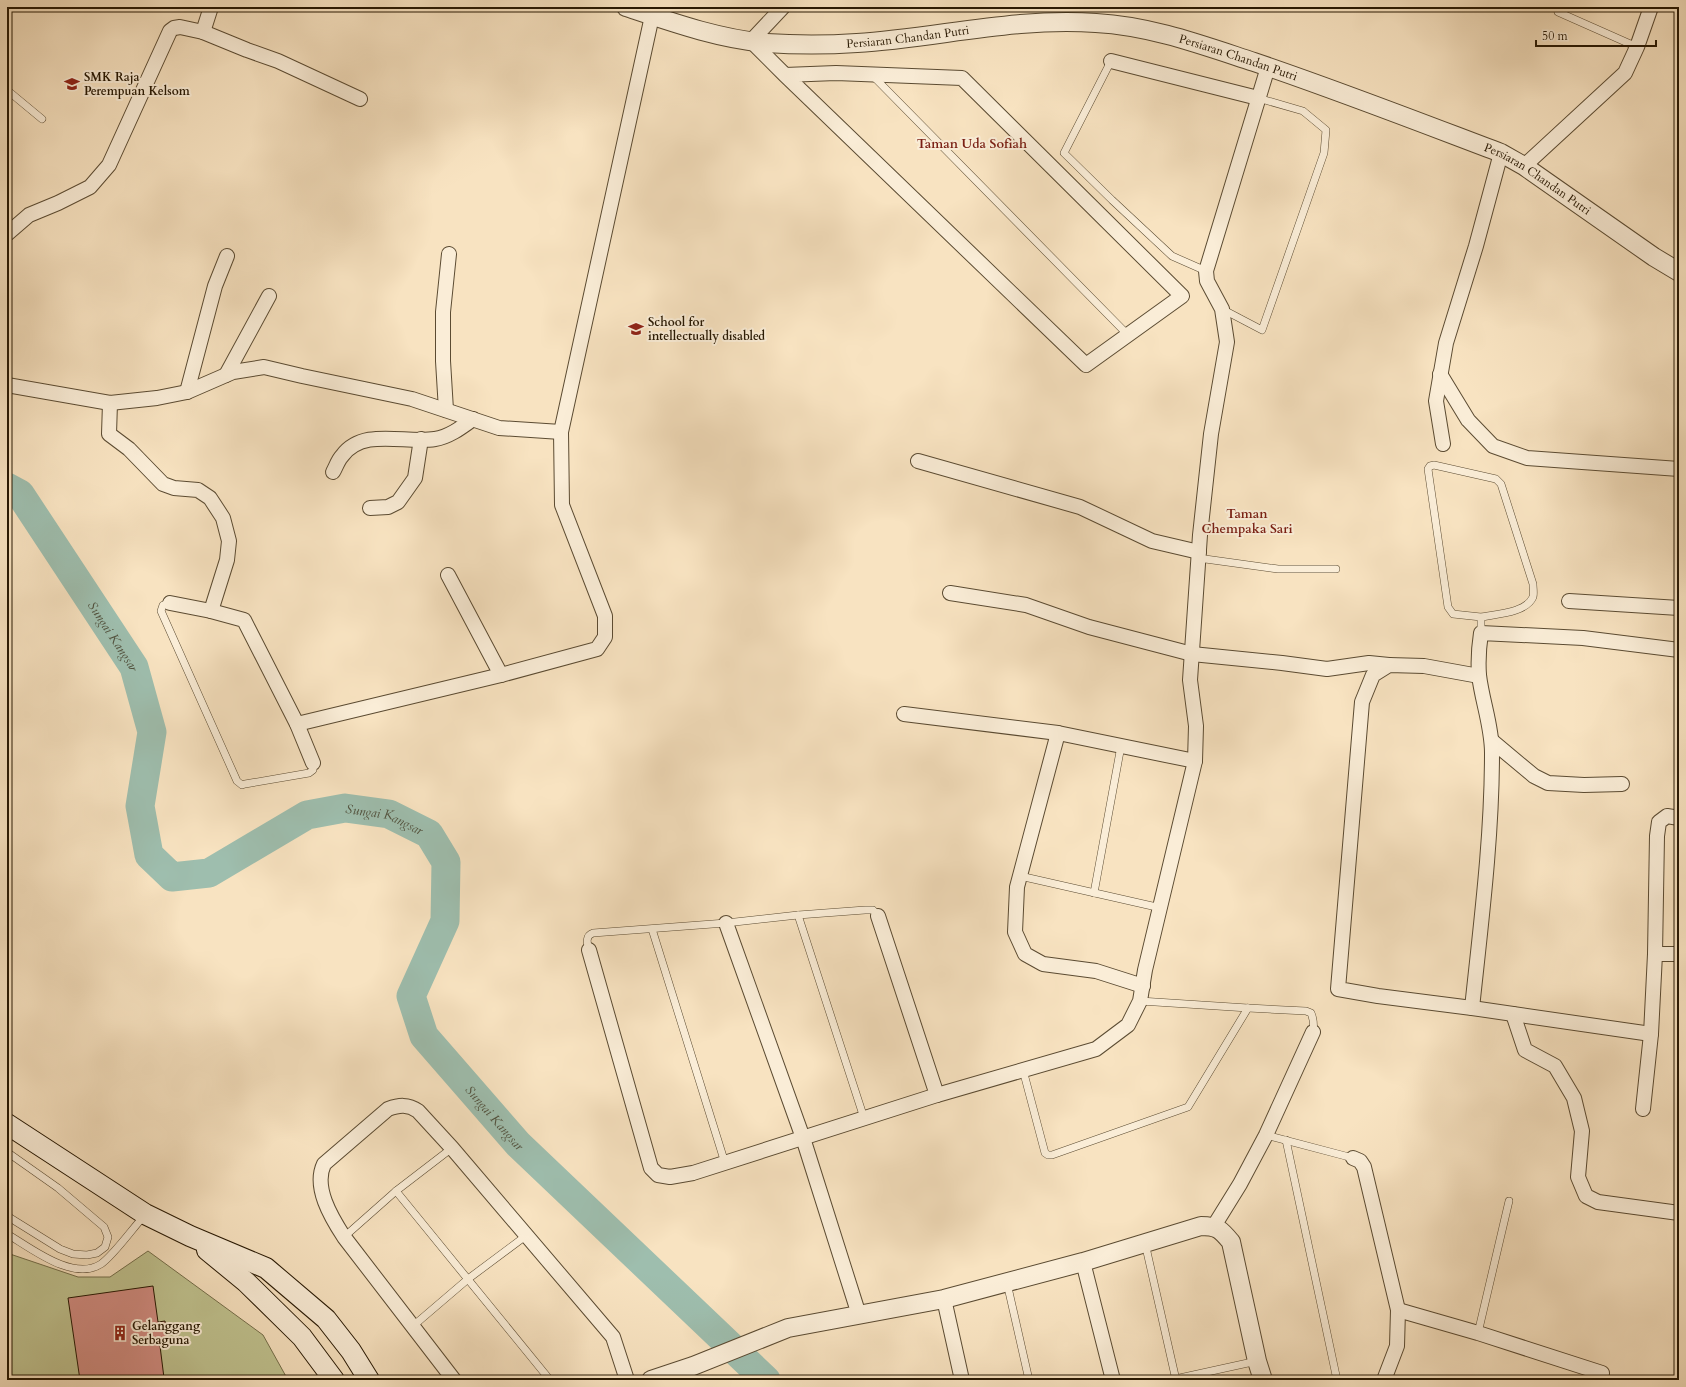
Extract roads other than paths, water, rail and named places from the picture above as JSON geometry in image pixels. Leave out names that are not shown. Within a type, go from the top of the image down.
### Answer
[{"type":"main road","points":[[7,1124],[145,1214],[190,1236],[266,1268],[326,1319],[351,1351],[369,1380]]},
{"type":"main road","points":[[190,1236],[246,1282],[302,1337],[334,1380]]},
{"type":"street","points":[[204,32],[211,7]]},
{"type":"street","name":"Persiaran Chandan Putri","points":[[626,7],[697,29],[765,43],[856,43],[897,40],[1003,25],[1042,22],[1093,22],[1125,25],[1156,31],[1268,67],[1501,153],[1524,166],[1654,257],[1679,272]]},
{"type":"street","points":[[783,7],[751,41],[785,75],[1086,365],[1182,296],[962,78],[836,73],[785,75]]},
{"type":"street","points":[[1524,166],[1624,73],[1637,47],[1650,7]]},
{"type":"street","points":[[297,724],[501,675],[597,649],[605,637],[605,616],[562,505],[560,432],[652,16]]},
{"type":"street","points":[[7,234],[28,215],[58,204],[90,187],[109,165],[170,31],[174,28],[180,27],[204,32],[246,50],[278,61],[360,99]]},
{"type":"street","points":[[1111,60],[1258,98]]},
{"type":"street","points":[[589,950],[652,1168],[658,1175],[670,1177],[693,1173],[937,1095],[1096,1049],[1128,1025],[1140,1001],[1195,761],[1196,726],[1190,680],[1199,555],[1212,434],[1228,342],[1222,309],[1207,281],[1206,271],[1268,67]]},
{"type":"street","points":[[1443,444],[1436,401],[1446,343],[1476,246],[1501,153]]},
{"type":"street","points":[[446,410],[443,361],[443,312],[449,254]]},
{"type":"street","points":[[187,392],[215,286],[227,256]]},
{"type":"street","points":[[226,375],[269,296]]},
{"type":"street","points":[[7,385],[110,403],[158,398],[187,392],[233,372],[264,367],[412,399],[499,428],[560,432]]},
{"type":"street","points":[[1440,374],[1468,420],[1493,446],[1527,458],[1679,469]]},
{"type":"street","points":[[110,403],[109,434],[129,450],[164,484],[174,488],[198,490],[210,498],[224,518],[229,541],[227,560],[211,611]]},
{"type":"street","points":[[333,472],[342,455],[359,441],[376,438],[421,440],[436,439],[473,420]]},
{"type":"street","points":[[370,508],[388,507],[398,502],[415,478],[421,440]]},
{"type":"street","points":[[918,461],[1080,507],[1152,540],[1199,555]]},
{"type":"street","points":[[448,575],[501,675]]},
{"type":"street","points":[[950,593],[1026,605],[1089,627],[1192,654],[1282,662],[1327,669],[1369,663],[1424,666],[1479,676]]},
{"type":"street","points":[[1570,601],[1679,608]]},
{"type":"street","points":[[170,603],[242,618],[246,622],[297,724],[313,763]]},
{"type":"street","points":[[1472,1008],[1485,877],[1492,769],[1492,741],[1479,676],[1479,642],[1481,633],[1583,638],[1679,650]]},
{"type":"street","points":[[1389,665],[1373,675],[1362,702],[1338,989],[1378,996],[1651,1034]]},
{"type":"street","points":[[904,714],[1058,733],[1195,761]]},
{"type":"street","points":[[1058,733],[1017,887],[1015,932],[1025,954],[1043,964],[1096,971],[1143,986]]},
{"type":"street","points":[[1492,741],[1534,776],[1548,783],[1584,785],[1622,784]]},
{"type":"street","points":[[1643,1109],[1651,1034],[1655,954],[1657,836],[1659,822],[1667,816],[1679,818]]},
{"type":"street","points":[[878,916],[937,1095]]},
{"type":"street","points":[[726,923],[803,1138],[859,1315]]},
{"type":"street","points":[[1655,954],[1679,954]]},
{"type":"street","points":[[1513,1014],[1525,1050],[1555,1066],[1574,1098],[1582,1131],[1578,1177],[1586,1196],[1598,1202],[1679,1213]]},
{"type":"street","points":[[1214,1226],[1240,1184],[1266,1135],[1313,1032]]},
{"type":"street","points":[[454,1380],[344,1237],[332,1219],[322,1191],[321,1170],[324,1164],[388,1109],[397,1106],[412,1106],[452,1148],[613,1337],[627,1380]]},
{"type":"street","points":[[1353,1158],[1360,1161],[1364,1167],[1398,1310],[1397,1346],[1384,1380]]},
{"type":"street","points":[[651,1380],[693,1366],[788,1328],[944,1299],[1083,1262],[1201,1226],[1214,1226],[1223,1232],[1231,1242],[1257,1361],[1263,1380]]},
{"type":"street","points":[[1083,1262],[1113,1380]]},
{"type":"street","points":[[944,1299],[962,1380]]},
{"type":"street","points":[[1398,1310],[1478,1333],[1602,1373],[1601,1380]]},
{"type":"lane","points":[[1558,12],[1637,47]]},
{"type":"lane","points":[[1111,60],[1064,153],[1172,256],[1206,271]]},
{"type":"lane","points":[[872,74],[1128,335]]},
{"type":"lane","points":[[7,90],[42,119]]},
{"type":"lane","points":[[1222,309],[1262,330],[1324,153],[1326,130],[1303,111],[1258,98]]},
{"type":"lane","points":[[1434,465],[1489,476],[1496,479],[1501,484],[1533,584],[1534,595],[1529,604],[1522,608],[1481,617],[1453,614],[1448,606],[1428,469],[1430,466],[1434,465]]},
{"type":"lane","points":[[1199,555],[1278,569],[1336,569]]},
{"type":"lane","points":[[170,603],[163,605],[161,611],[237,781],[245,784],[309,774],[313,770],[313,763]]},
{"type":"lane","points":[[1481,617],[1481,633]]},
{"type":"lane","points":[[1094,893],[1121,746]]},
{"type":"lane","points":[[1020,876],[1161,908]]},
{"type":"lane","points":[[589,950],[587,941],[591,933],[726,923],[798,915],[865,910],[873,910],[878,916]]},
{"type":"lane","points":[[798,915],[864,1118]]},
{"type":"lane","points":[[652,929],[725,1163]]},
{"type":"lane","points":[[1140,1001],[1306,1011],[1310,1013],[1313,1018],[1313,1032]]},
{"type":"lane","points":[[1023,1070],[1045,1153],[1048,1156],[1052,1155],[1188,1107],[1248,1008]]},
{"type":"lane","points":[[1266,1135],[1353,1158]]},
{"type":"lane","points":[[1286,1140],[1337,1380]]},
{"type":"lane","points":[[344,1237],[396,1191],[452,1148]]},
{"type":"lane","points":[[7,1152],[58,1188],[104,1226],[108,1237],[105,1247],[96,1253],[87,1255],[73,1254],[60,1249],[7,1216]]},
{"type":"lane","points":[[396,1191],[550,1380]]},
{"type":"lane","points":[[1478,1333],[1509,1201]]},
{"type":"lane","points":[[7,1234],[60,1265],[75,1269],[91,1268],[102,1263],[145,1214]]},
{"type":"lane","points":[[413,1326],[468,1279],[527,1235]]},
{"type":"lane","points":[[1145,1243],[1176,1379],[1257,1361]]},
{"type":"lane","points":[[1007,1282],[1029,1380]]},
{"type":"waterway","name":"Sungai Kangsar","points":[[7,487],[20,494],[134,667],[152,732],[140,806],[149,855],[172,877],[209,873],[307,815],[345,808],[389,814],[429,834],[446,862],[445,921],[411,996],[424,1036],[518,1144],[766,1380]]},
{"type":"place","name":"SMK Raja Perempuan Kelsom","points":[[72,84]]},
{"type":"place","name":"School for intellectually disabled","points":[[636,329]]},
{"type":"place","name":"Gelanggang Serbaguna","points":[[120,1333]]},
{"type":"district","name":"Taman Uda Sofiah","points":[[972,143]]},
{"type":"district","name":"Taman Chempaka Sari","points":[[1247,520]]}]
